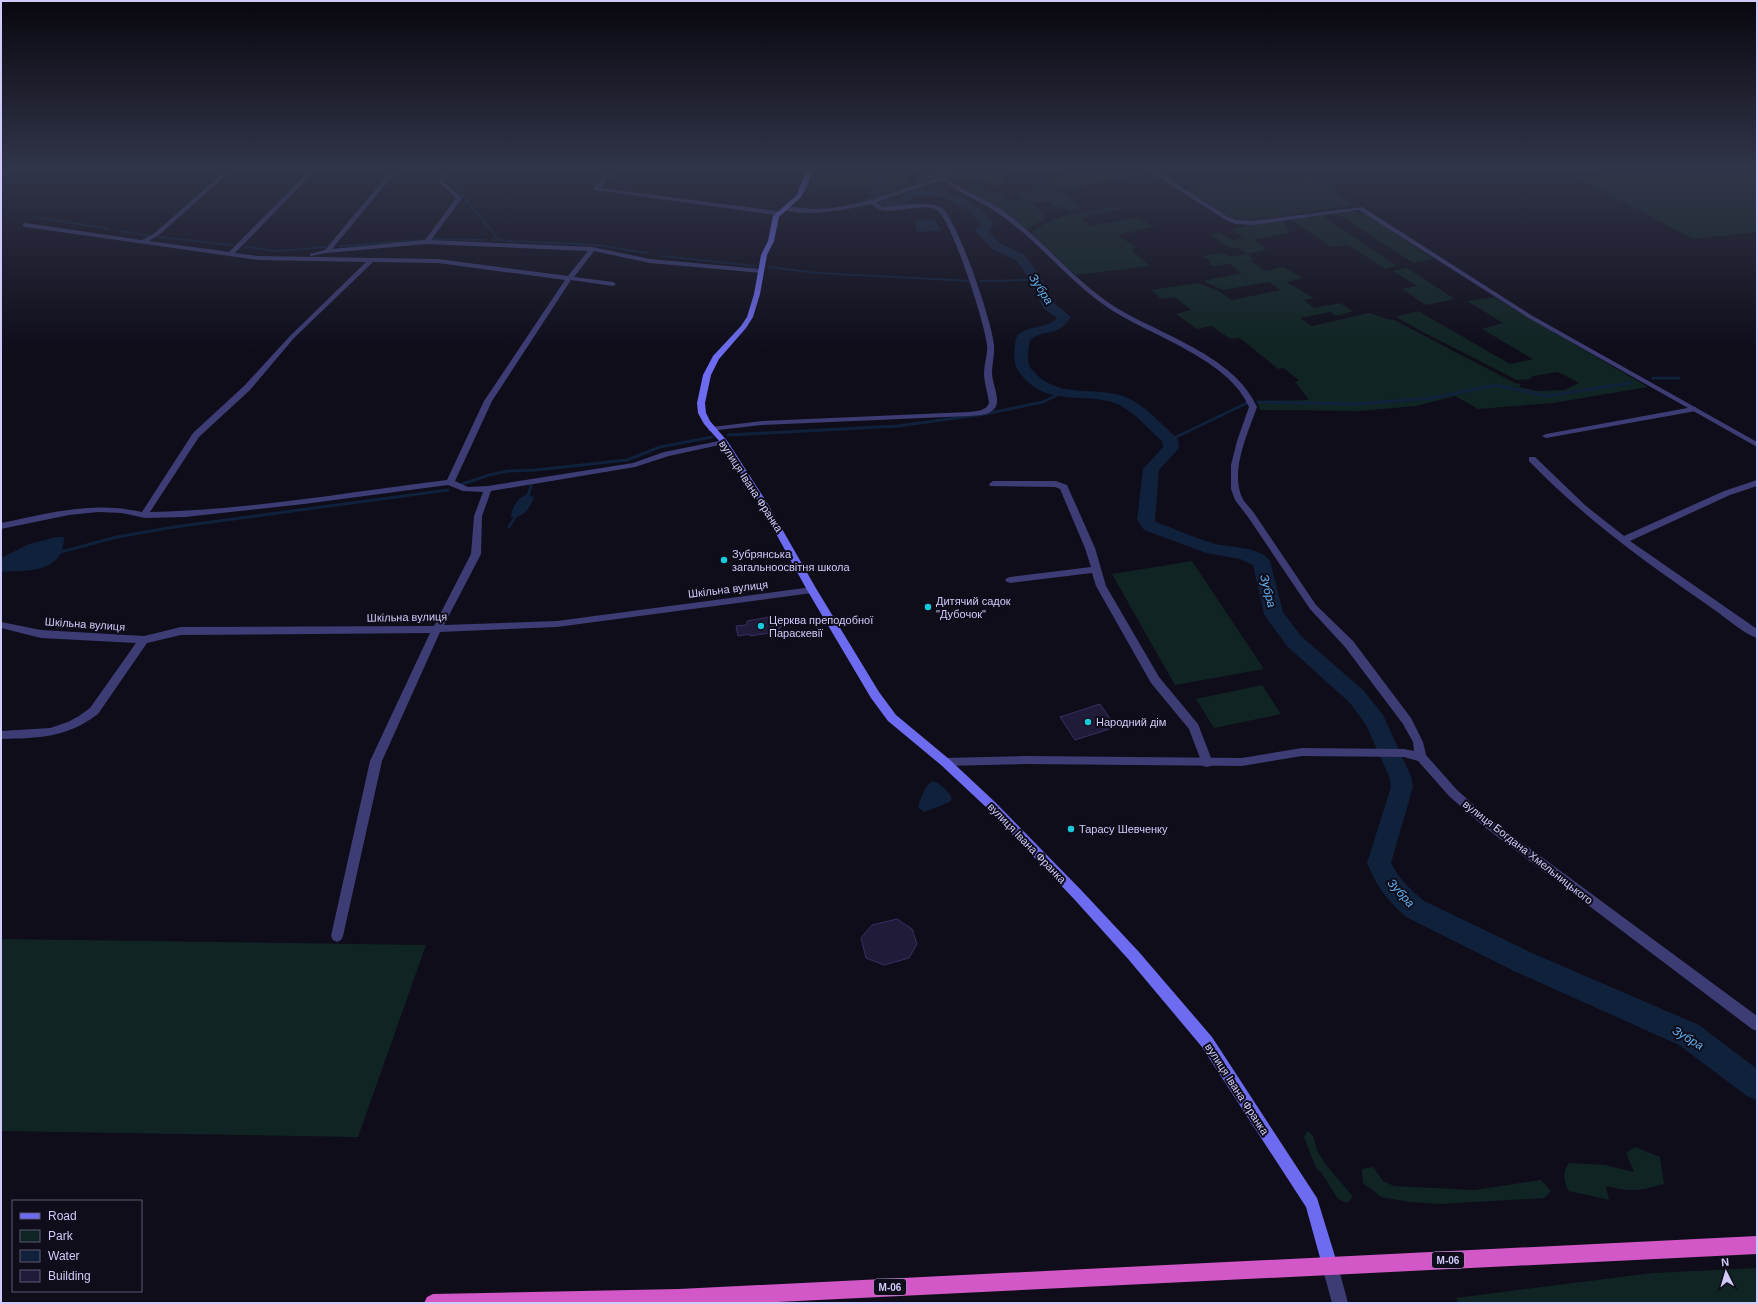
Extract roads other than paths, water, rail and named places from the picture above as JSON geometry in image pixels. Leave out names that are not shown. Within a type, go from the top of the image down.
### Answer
[{"type":"highway","name":"М-06","points":[[432,1303],[679,1298],[1757,1245]]},
{"type":"main road","name":"вулиця Івана Франка","points":[[773,229],[771,241],[764,255],[750,317],[744,327],[716,358],[707,375],[701,403],[702,413],[712,429],[724,442],[771,516],[812,590],[875,695],[892,718],[945,762],[991,805],[1078,895],[1134,956],[1207,1042],[1312,1203],[1316,1212],[1330,1266]]},
{"type":"street","points":[[52,229],[258,258],[438,261],[613,284]]},
{"type":"street","points":[[142,242],[157,234],[163,229]]},
{"type":"street","points":[[230,255],[256,229]]},
{"type":"street","points":[[327,251],[345,229]]},
{"type":"street","points":[[427,242],[437,229]]},
{"type":"street","name":"вулиця Івана Франка","points":[[712,429],[762,423],[969,414],[989,410],[993,403],[988,373],[990,347],[988,328],[974,285],[952,229]]},
{"type":"street","name":"вулиця Богдана Хмельницького","points":[[1019,229],[1100,299],[1120,312],[1210,361],[1228,375],[1251,401],[1252,406],[1234,467],[1236,489],[1240,501],[1313,607],[1349,644],[1407,721],[1418,742],[1420,757],[1453,794],[1486,822],[1757,1024]]},
{"type":"street","points":[[1393,229],[1529,316],[1757,445]]},
{"type":"street","points":[[302,259],[327,251],[427,242],[592,249],[650,261],[761,271]]},
{"type":"street","points":[[450,482],[488,401],[569,279],[592,249]]},
{"type":"street","points":[[145,515],[148,507],[196,435],[247,388],[292,338],[371,260]]},
{"type":"street","points":[[1546,436],[1693,409]]},
{"type":"street","points":[[1,526],[69,512],[98,509],[122,510],[145,515],[185,514],[304,501],[450,482],[457,487],[465,489],[488,489],[635,464],[667,454],[724,442]]},
{"type":"street","points":[[1532,459],[1553,483],[1624,540],[1757,634]]},
{"type":"street","points":[[1624,540],[1727,494],[1757,483]]},
{"type":"street","points":[[993,484],[1056,484],[1064,487],[1090,548],[1100,586],[1155,680],[1194,727],[1207,763]]},
{"type":"street","points":[[337,936],[376,761],[437,629],[476,554],[478,516],[488,489]]},
{"type":"street","points":[[1010,580],[1096,569]]},
{"type":"street","name":"Шкільна вулиця","points":[[1,625],[41,634],[144,640],[181,631],[437,629],[557,624],[812,590]]},
{"type":"street","points":[[1,735],[55,732],[85,719],[94,711],[144,640]]},
{"type":"street","points":[[945,762],[1026,760],[1207,763],[1242,762],[1302,752],[1404,753],[1420,757]]},
{"type":"street","points":[[1330,1266],[1340,1303]]},
{"type":"water","points":[[916,229],[940,229],[941,231],[917,232]]},
{"type":"water","points":[[526,495],[534,497],[531,505],[526,512],[520,516],[511,517],[512,510],[520,498]]},
{"type":"water","points":[[57,537],[64,537],[62,549],[58,558],[51,564],[43,568],[33,570],[1,572],[1,558],[29,544]]},
{"type":"water","points":[[932,781],[944,787],[952,798],[950,802],[924,812],[918,807],[925,789]]},
{"type":"waterway","points":[[490,229],[497,240]]},
{"type":"waterway","name":"Зубра","points":[[983,229],[981,230],[996,246],[1021,258],[1036,280],[1048,305],[1064,317],[1056,326],[1033,332],[1023,338],[1021,352],[1021,362],[1023,368],[1038,383],[1048,389],[1070,394],[1106,397],[1123,401],[1145,417],[1170,440],[1171,448],[1151,469],[1146,520],[1150,526],[1212,549],[1243,554],[1261,561],[1274,614],[1294,641],[1357,697],[1375,721],[1400,776],[1402,787],[1379,863],[1387,880],[1400,896],[1415,909],[1523,962],[1689,1035],[1757,1086]]},
{"type":"waterway","points":[[120,231],[149,236]]},
{"type":"waterway","points":[[158,237],[232,245]]},
{"type":"waterway","points":[[433,239],[485,240]]},
{"type":"waterway","points":[[340,246],[424,240]]},
{"type":"waterway","points":[[492,240],[597,245],[647,253]]},
{"type":"waterway","points":[[245,247],[277,251],[326,247]]},
{"type":"waterway","points":[[662,256],[755,266]]},
{"type":"waterway","points":[[769,267],[817,273],[971,281]]},
{"type":"waterway","points":[[981,281],[1036,280]]},
{"type":"waterway","points":[[1653,378],[1679,378]]},
{"type":"waterway","points":[[1258,402],[1357,404],[1432,398],[1496,385],[1547,396],[1630,383]]},
{"type":"waterway","points":[[728,435],[898,426],[985,414],[1043,402],[1061,393]]},
{"type":"waterway","points":[[1170,440],[1249,402]]},
{"type":"waterway","points":[[462,484],[489,475],[508,471],[536,470],[627,460],[660,447],[712,437]]},
{"type":"waterway","points":[[527,499],[531,486]]},
{"type":"waterway","points":[[57,553],[117,537],[174,527],[448,490]]},
{"type":"waterway","points":[[509,527],[517,514]]},
{"type":"place","name":"Зубрянська загальноосвітня школа","points":[[724,560]]},
{"type":"place","name":"Дитячий садок \"Дубочок\"","points":[[928,607]]},
{"type":"place","name":"Церква преподобної Параскевії","points":[[761,626]]},
{"type":"place","name":"Народний дім","points":[[1088,722]]},
{"type":"place","name":"Тарасу Шевченку","points":[[1071,829]]}]
